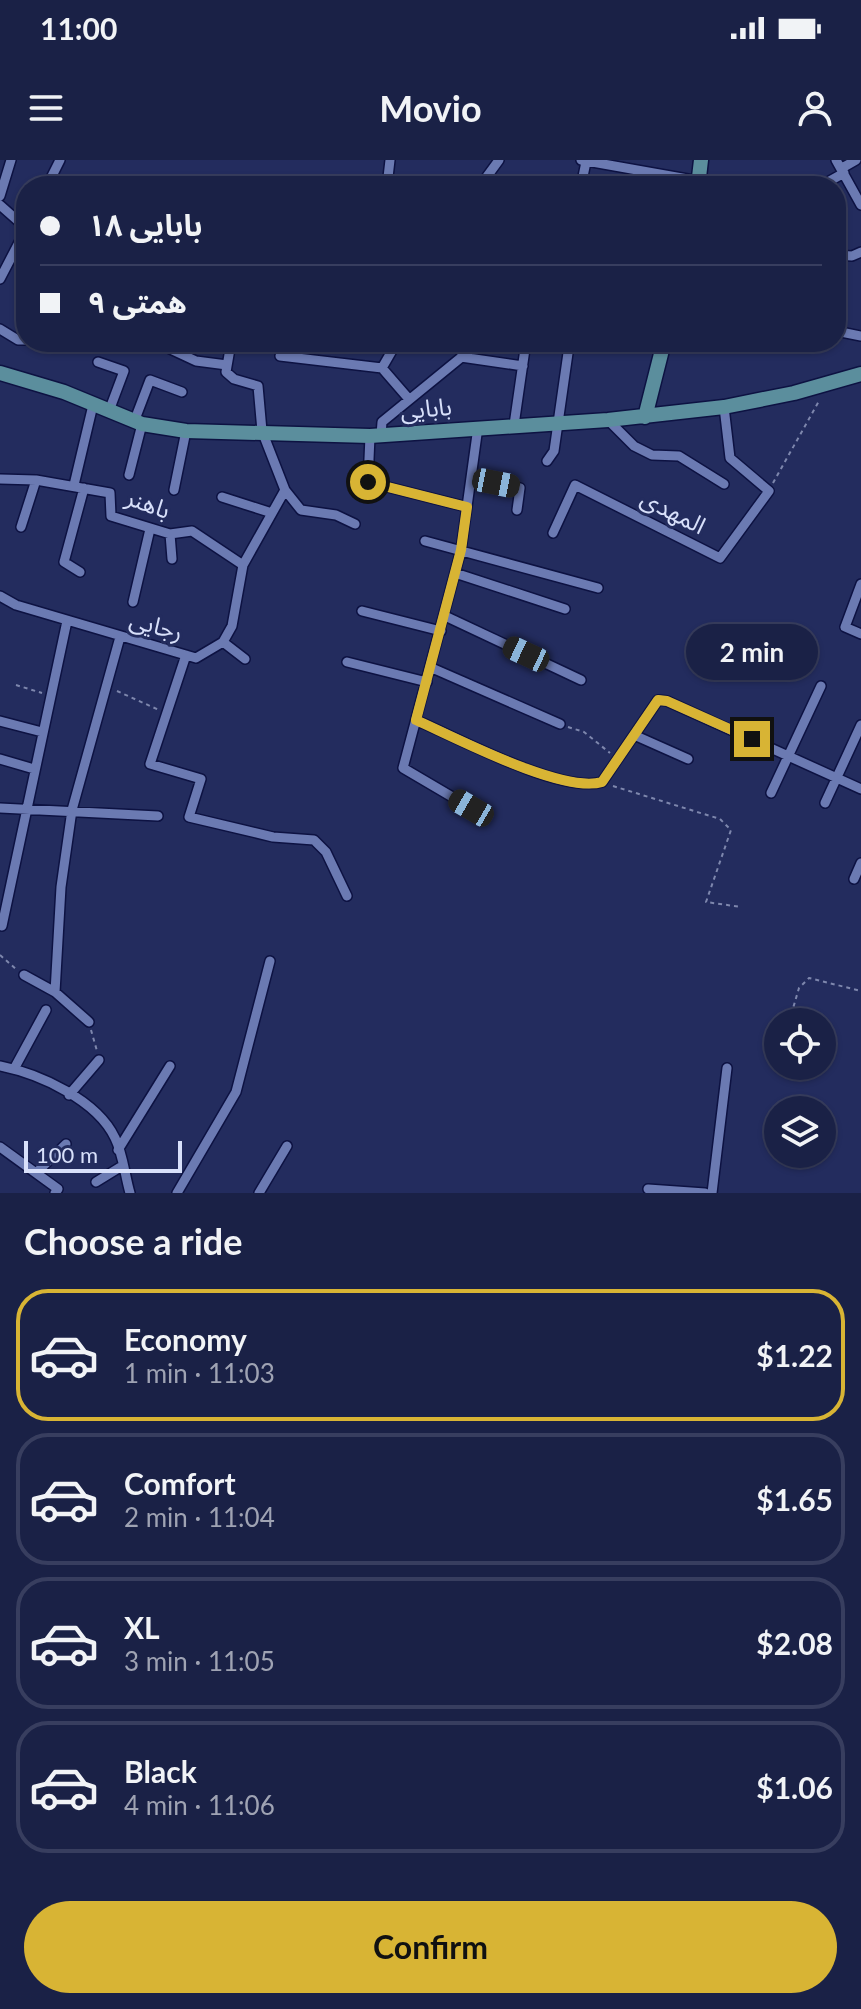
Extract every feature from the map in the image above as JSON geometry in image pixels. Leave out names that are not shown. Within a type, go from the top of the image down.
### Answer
[{"type":"main road","points":[[645,417],[661,352]]},
{"type":"main road","name":"بابایی","points":[[0,373],[64,392],[138,423],[186,431],[376,435],[645,417],[724,407],[794,393],[861,374]]},
{"type":"street","points":[[0,196],[11,160]]},
{"type":"street","points":[[841,167],[856,160]]},
{"type":"street","points":[[584,161],[612,163],[665,176]]},
{"type":"street","points":[[846,176],[861,205]]},
{"type":"street","points":[[0,205],[16,220]]},
{"type":"street","points":[[0,279],[16,248]]},
{"type":"street","points":[[177,352],[196,361],[227,365]]},
{"type":"street","points":[[229,352],[226,372],[234,379],[258,386],[262,431],[285,490],[301,510],[336,515],[355,524]]},
{"type":"street","points":[[382,368],[391,352]]},
{"type":"street","points":[[467,352],[382,422],[376,435],[368,482],[467,507]]},
{"type":"street","points":[[514,425],[525,352]]},
{"type":"street","points":[[547,461],[554,451],[568,352]]},
{"type":"street","points":[[280,356],[382,368],[408,398]]},
{"type":"street","points":[[461,357],[523,366]]},
{"type":"street","points":[[98,362],[124,371],[109,411]]},
{"type":"street","points":[[129,475],[138,423],[150,380],[182,392]]},
{"type":"street","points":[[74,485],[93,405]]},
{"type":"street","points":[[724,407],[730,458],[769,491]]},
{"type":"street","points":[[608,420],[634,446],[652,455],[679,456],[724,484]]},
{"type":"street","points":[[471,808],[403,768],[461,550],[478,427]]},
{"type":"street","points":[[174,490],[186,431]]},
{"type":"street","points":[[472,478],[520,488],[517,510]]},
{"type":"street","name":"باهنر","points":[[0,479],[36,480],[110,493],[111,516],[170,534],[192,531],[243,565]]},
{"type":"street","points":[[21,527],[36,480]]},
{"type":"street","name":"المهدی","points":[[553,533],[575,485],[720,558],[769,491]]},
{"type":"street","points":[[80,572],[64,562],[84,488]]},
{"type":"street","points":[[245,659],[223,642],[232,626],[243,565],[285,490]]},
{"type":"street","points":[[222,497],[272,513]]},
{"type":"street","points":[[133,602],[150,529]]},
{"type":"street","points":[[170,534],[172,559]]},
{"type":"street","points":[[425,541],[598,588]]},
{"type":"street","points":[[455,573],[565,609]]},
{"type":"street","points":[[861,584],[845,627],[861,634]]},
{"type":"street","name":"رجایی","points":[[0,596],[16,605],[196,658],[223,642]]},
{"type":"street","points":[[362,611],[441,631]]},
{"type":"street","points":[[445,616],[581,680]]},
{"type":"street","points":[[2,926],[67,621]]},
{"type":"street","points":[[55,992],[61,887],[72,810],[120,637]]},
{"type":"street","points":[[186,655],[150,764],[201,779],[189,817],[273,837],[314,840],[326,852],[347,896]]},
{"type":"street","points":[[347,662],[427,682]]},
{"type":"street","points":[[432,668],[560,724]]},
{"type":"street","points":[[771,793],[821,686]]},
{"type":"street","points":[[416,720],[545,776],[590,786],[602,782],[658,700],[667,701],[861,789]]},
{"type":"street","points":[[0,721],[42,732]]},
{"type":"street","points":[[825,803],[861,725]]},
{"type":"street","points":[[634,735],[688,759]]},
{"type":"street","points":[[0,759],[34,769]]},
{"type":"street","points":[[0,808],[158,816]]},
{"type":"street","points":[[854,879],[861,863]]},
{"type":"street","points":[[177,1193],[236,1092],[270,961]]},
{"type":"street","points":[[24,975],[55,992],[89,1022]]},
{"type":"street","points":[[14,1069],[46,1010]]},
{"type":"street","points":[[69,1095],[99,1060]]},
{"type":"street","points":[[0,1066],[14,1069],[69,1095],[99,1114],[115,1138],[130,1193]]},
{"type":"street","points":[[118,1150],[170,1066]]},
{"type":"street","points":[[712,1193],[727,1068]]},
{"type":"street","points":[[36,1173],[66,1144]]},
{"type":"street","points":[[259,1193],[287,1146]]},
{"type":"street","points":[[0,1147],[58,1189],[55,1193]]},
{"type":"street","points":[[96,1182],[122,1166]]},
{"type":"street","points":[[648,1189],[705,1193]]},
{"type":"path","points":[[769,491],[829,382]]},
{"type":"path","points":[[16,685],[50,696]]},
{"type":"path","points":[[105,685],[167,714]]},
{"type":"path","points":[[560,724],[584,732],[610,753],[614,765]]},
{"type":"path","points":[[602,782],[720,819],[731,830],[706,902],[741,907]]},
{"type":"path","points":[[0,955],[24,975]]},
{"type":"path","points":[[793,1008],[799,988],[809,978],[861,991]]},
{"type":"path","points":[[89,1022],[99,1060]]},
{"type":"route","points":[[368,482],[467,507],[461,550],[416,720],[545,776],[590,786],[602,782],[658,700],[667,701],[752,739]]}]
